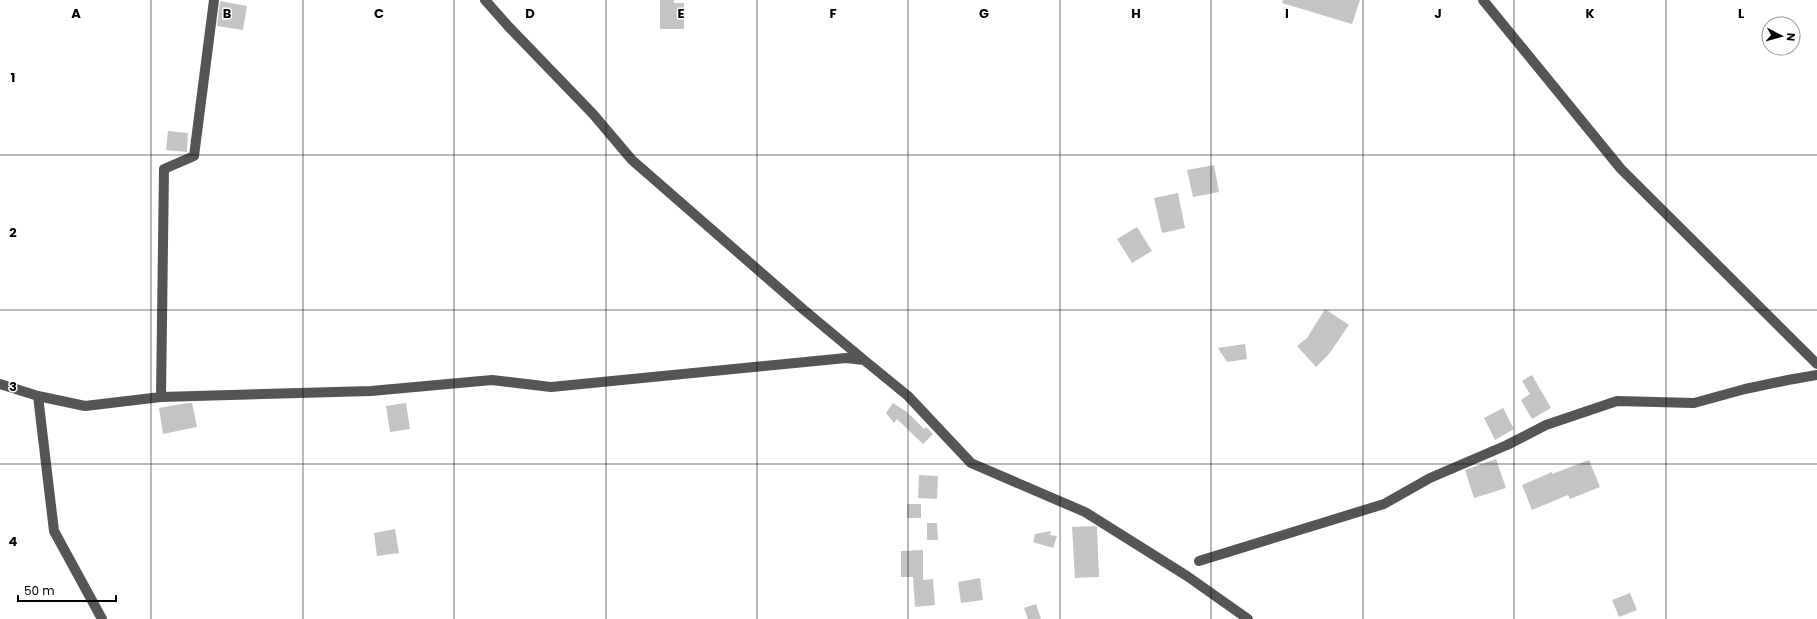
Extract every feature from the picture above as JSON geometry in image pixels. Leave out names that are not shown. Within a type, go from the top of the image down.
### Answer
[{"type":"street","points":[[161,397],[164,169],[194,156],[214,0]]},
{"type":"street","points":[[485,0],[593,114],[632,160],[798,305],[908,396],[971,463],[1085,512],[1187,576],[1248,619]]},
{"type":"street","points":[[1483,0],[1621,169],[1817,364]]},
{"type":"street","points":[[0,384],[38,396],[85,406],[161,397],[371,391],[492,380],[551,387],[846,358],[864,360]]},
{"type":"street","points":[[1199,561],[1384,504],[1430,478],[1507,446],[1546,425],[1617,401],[1694,403],[1745,389],[1788,380],[1817,376]]},
{"type":"street","points":[[38,396],[54,531],[102,619]]},
{"type":"building","points":[[660,0],[674,0],[674,3],[684,3],[684,29],[660,29]]},
{"type":"building","points":[[1283,0],[1360,0],[1352,24],[1282,3]]},
{"type":"building","points":[[220,1],[247,6],[243,30],[217,26]]},
{"type":"building","points":[[168,131],[188,133],[187,152],[166,150]]},
{"type":"building","points":[[1214,165],[1219,192],[1193,197],[1187,170]]},
{"type":"building","points":[[1178,193],[1185,228],[1162,233],[1154,198]]},
{"type":"building","points":[[1137,227],[1152,251],[1132,263],[1117,239]]},
{"type":"building","points":[[1325,309],[1349,325],[1329,354],[1316,367],[1297,346],[1307,338]]},
{"type":"building","points":[[1245,344],[1247,359],[1227,362],[1218,348]]},
{"type":"building","points":[[1532,375],[1551,408],[1532,419],[1521,400],[1530,394],[1522,381]]},
{"type":"building","points":[[192,403],[197,427],[163,434],[159,408]]},
{"type":"building","points":[[406,403],[410,429],[390,432],[386,406]]},
{"type":"building","points":[[893,403],[907,412],[924,429],[926,427],[933,434],[923,444],[897,419],[894,423],[886,413]]},
{"type":"building","points":[[1503,408],[1514,429],[1495,440],[1484,418]]},
{"type":"building","points":[[1496,459],[1506,488],[1474,498],[1465,470]]},
{"type":"building","points":[[1589,460],[1600,487],[1570,499],[1568,495],[1532,510],[1522,485],[1552,472],[1552,474]]},
{"type":"building","points":[[919,475],[938,476],[937,499],[918,498]]},
{"type":"building","points":[[907,504],[921,504],[921,518],[907,518]]},
{"type":"building","points":[[927,523],[937,523],[938,540],[927,540]]},
{"type":"building","points":[[1072,527],[1097,527],[1099,577],[1075,578]]},
{"type":"building","points":[[395,529],[399,553],[377,556],[374,533]]},
{"type":"building","points":[[1051,531],[1050,535],[1057,536],[1053,548],[1033,542],[1035,534]]},
{"type":"building","points":[[923,550],[923,580],[933,579],[935,605],[915,607],[913,577],[901,577],[901,551]]},
{"type":"building","points":[[980,578],[983,600],[961,603],[958,582]]},
{"type":"building","points":[[1630,593],[1637,610],[1619,617],[1612,600]]},
{"type":"building","points":[[1036,604],[1041,619],[1028,619],[1024,608]]}]
